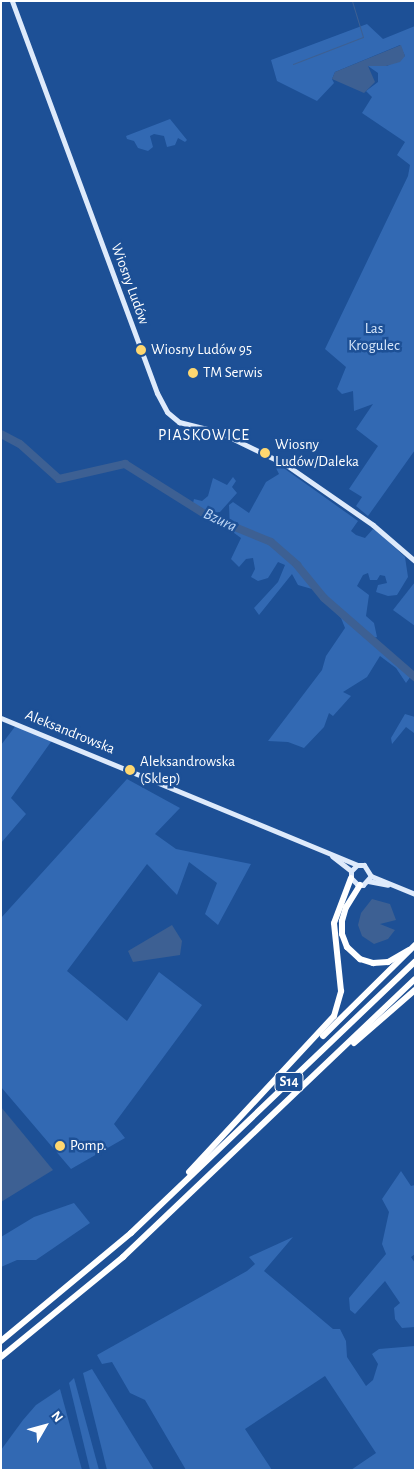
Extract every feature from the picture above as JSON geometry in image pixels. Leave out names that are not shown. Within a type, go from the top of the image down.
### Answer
[{"type":"highway","points":[[162,1203],[325,1029],[338,1008],[341,979],[334,923],[351,875]]},
{"type":"highway","points":[[360,885],[346,907],[342,921],[344,942],[353,954],[373,963],[388,962],[413,946]]},
{"type":"highway","points":[[274,1082],[413,946]]},
{"type":"highway","name":"S14","points":[[1,1341],[91,1268],[415,962]]},
{"type":"highway","name":"S14","points":[[1,1357],[123,1257],[415,979]]},
{"type":"highway","points":[[324,1067],[415,990]]},
{"type":"street","name":"Wiosny Ludów","points":[[12,1],[157,393],[167,412],[179,422],[219,432],[285,464],[373,525],[415,561]]},
{"type":"street","name":"Aleksandrowska","points":[[1,718],[357,865],[367,867],[370,878]]},
{"type":"street","name":"Aleksandrowska","points":[[324,850],[360,885]]},
{"type":"street","points":[[351,875],[357,865]]},
{"type":"street","points":[[360,885],[370,878],[415,894]]},
{"type":"green space","name":"Las Krogulec","points":[[367,24],[383,39],[415,26],[415,450],[368,516],[356,506],[362,497],[349,489],[378,446],[356,429],[373,404],[354,411],[353,391],[342,394],[337,389],[346,367],[325,349],[408,176],[410,165],[397,155],[405,142],[362,113],[372,97],[366,91],[378,82],[378,73],[368,66],[387,66],[405,56],[400,45],[335,72],[332,79],[334,83],[317,101],[277,81],[271,60]]},
{"type":"green space","points":[[170,119],[187,140],[185,142],[178,138],[175,145],[167,147],[164,136],[154,134],[150,136],[153,147],[148,151],[138,148],[134,141],[127,139],[126,136]]},
{"type":"green space","points":[[278,464],[358,521],[351,531],[356,535],[365,538],[373,529],[377,531],[405,557],[408,577],[397,595],[388,596],[376,592],[378,585],[387,583],[385,576],[380,575],[377,580],[370,580],[368,573],[363,575],[357,586],[369,595],[366,616],[374,623],[377,637],[369,639],[411,676],[406,683],[396,668],[380,656],[367,677],[343,692],[351,696],[333,716],[329,713],[324,727],[304,748],[288,742],[268,741],[322,670],[326,656],[345,628],[341,618],[312,589],[298,585],[292,574],[259,615],[254,608],[278,582],[285,565],[278,562],[268,578],[258,581],[251,577],[255,569],[253,558],[246,559],[239,567],[231,559],[241,538],[230,530],[229,505],[233,502],[249,513],[266,482],[279,474],[276,468]]},
{"type":"green space","points":[[233,477],[236,481],[232,487],[237,493],[220,512],[210,513],[193,503],[194,499],[202,501],[208,496],[213,478],[227,485]]},
{"type":"green space","points":[[415,582],[415,626],[393,610]]},
{"type":"green space","points":[[405,714],[415,717],[415,740],[414,733],[406,727],[392,744],[391,738]]},
{"type":"green space","points":[[17,724],[53,739],[11,798],[26,814],[1,843],[1,745]]},
{"type":"green space","points":[[127,779],[180,808],[155,834],[176,849],[251,864],[218,925],[205,914],[217,883],[189,862],[177,895],[147,864],[67,971],[127,1021],[159,972],[202,1005],[114,1124],[125,1138],[71,1169],[1,1087],[1,918]]},
{"type":"green space","points":[[401,1171],[411,1186],[415,1185],[415,1254],[411,1257],[415,1263],[415,1327],[402,1328],[395,1319],[394,1308],[400,1303],[385,1281],[355,1314],[350,1310],[349,1298],[386,1254],[382,1244],[389,1212],[382,1199]]},
{"type":"green space","points":[[74,1203],[90,1223],[36,1260],[17,1260],[1,1267],[1,1237],[34,1217]]},
{"type":"green space","points":[[293,1237],[264,1271],[333,1329],[340,1329],[346,1341],[347,1357],[366,1386],[373,1380],[378,1364],[372,1354],[379,1349],[415,1346],[415,1470],[351,1470],[376,1453],[325,1376],[245,1429],[272,1470],[186,1470],[145,1400],[130,1393],[112,1362],[102,1364],[97,1355],[247,1271],[255,1264],[249,1257]]},
{"type":"green space","points":[[92,1369],[154,1470],[107,1470],[83,1373]]},
{"type":"green space","points":[[74,1378],[99,1470],[90,1470],[69,1383]]},
{"type":"green space","points":[[60,1389],[82,1470],[1,1470],[1,1450],[36,1405]]},
{"type":"shaded area","points":[[401,45],[405,56],[400,62],[386,66],[368,66],[375,82],[364,93],[332,79],[335,72]]},
{"type":"shaded area","points":[[372,899],[390,904],[396,920],[380,924],[395,930],[388,939],[374,944],[362,936],[358,925],[361,913]]},
{"type":"shaded area","points":[[172,925],[182,941],[180,955],[133,962],[128,951]]},
{"type":"shaded area","points":[[1,1107],[53,1170],[1,1202]]},
{"type":"waterway","points":[[293,64],[363,37],[352,1]]},
{"type":"waterway","name":"Bzura","points":[[1,434],[20,444],[59,479],[125,464],[208,516],[271,542],[297,565],[324,598],[415,677]]},
{"type":"place","name":"Wiosny Ludów 95","points":[[141,350]]},
{"type":"place","name":"TM Serwis","points":[[193,373]]},
{"type":"place","name":"Wiosny Ludów/Daleka","points":[[265,453]]},
{"type":"place","name":"Aleksandrowska (Sklep)","points":[[130,770]]},
{"type":"place","name":"Pomp.","points":[[60,1146]]},
{"type":"district","name":"PIASKOWICE","points":[[204,435]]}]
